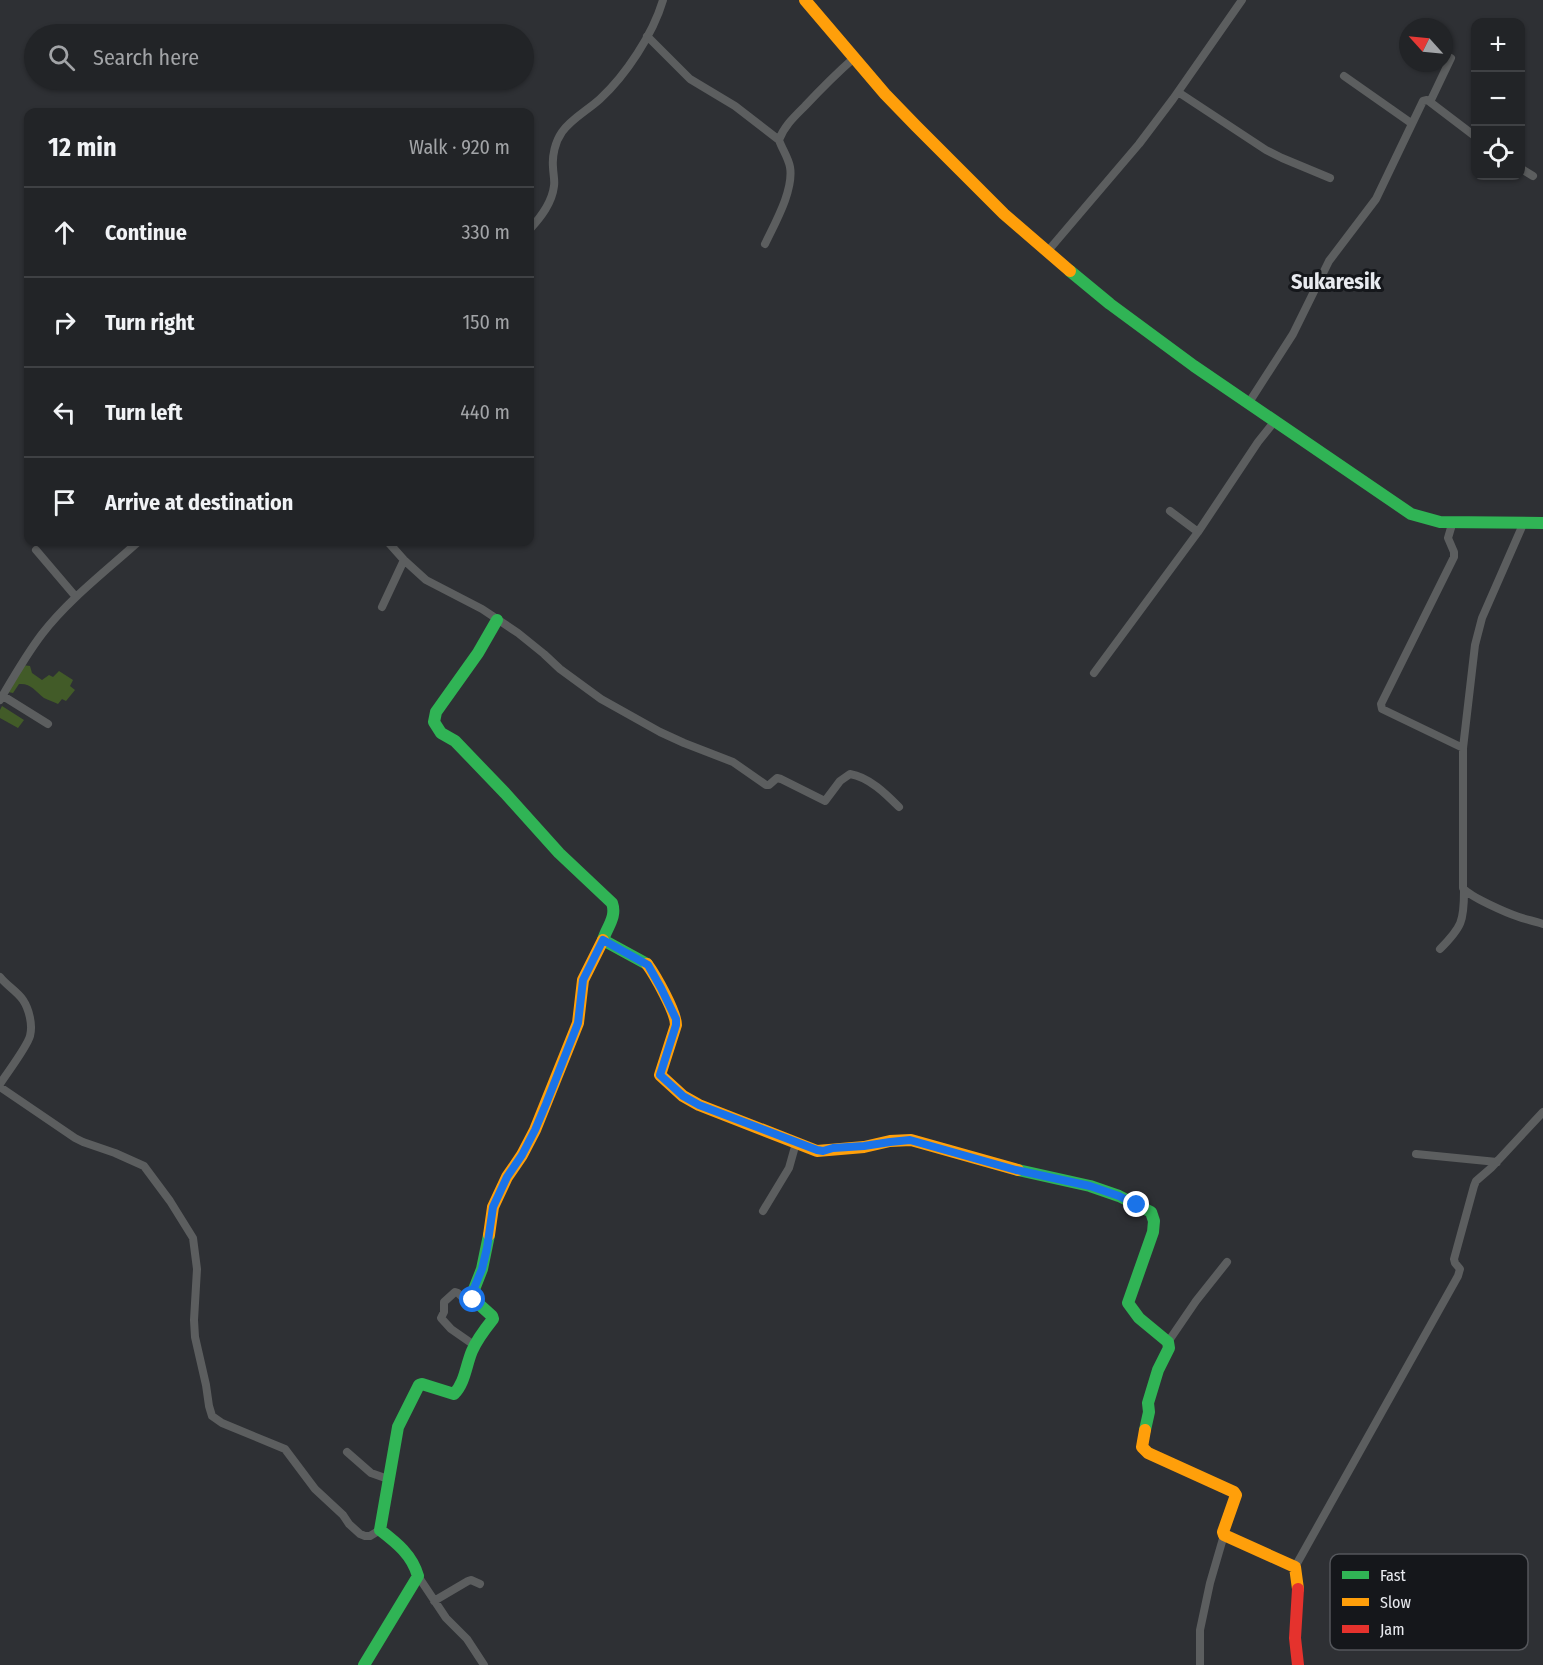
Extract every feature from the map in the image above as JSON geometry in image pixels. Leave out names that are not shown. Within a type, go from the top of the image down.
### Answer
[{"type":"street","points":[[534,224],[552,196],[554,185],[552,165],[562,131],[606,93],[637,54],[658,15],[663,0]]},
{"type":"street","points":[[805,0],[913,124],[1004,214],[1133,321],[1248,404],[1411,514],[1430,520],[1543,522]]},
{"type":"street","points":[[1047,252],[1132,152],[1178,92],[1242,0]]},
{"type":"street","points":[[647,36],[690,78],[735,106],[779,140],[787,155],[791,178],[780,213],[765,244]]},
{"type":"street","points":[[779,140],[790,122],[854,57]]},
{"type":"street","points":[[1430,102],[1444,72]]},
{"type":"street","points":[[1344,76],[1411,123]]},
{"type":"street","points":[[1178,92],[1266,150],[1282,159],[1330,178]]},
{"type":"street","points":[[1248,404],[1293,334],[1332,257],[1376,199],[1424,100],[1430,102],[1471,133]]},
{"type":"street","points":[[1525,171],[1533,176]]},
{"type":"street","points":[[1094,673],[1198,532],[1274,422]]},
{"type":"street","points":[[1170,511],[1198,532]]},
{"type":"street","points":[[1453,521],[1448,538],[1454,557],[1381,704],[1382,710],[1463,748]]},
{"type":"street","points":[[1440,949],[1461,924],[1464,911],[1463,748],[1475,645],[1482,618],[1524,522]]},
{"type":"street","points":[[48,724],[1,698],[42,633],[76,597],[133,546]]},
{"type":"street","points":[[392,546],[426,580],[482,609],[619,711],[684,743],[733,762],[766,785],[779,778],[825,801],[840,781],[854,774],[864,778],[886,794],[899,807]]},
{"type":"street","points":[[36,550],[76,597]]},
{"type":"street","points":[[382,607],[404,560]]},
{"type":"street","points":[[471,1297],[482,1269],[493,1207],[504,1182],[535,1130],[546,1104],[578,1023],[583,980],[615,913],[612,903],[559,853],[455,741],[441,733],[434,722],[436,711],[478,653],[497,620]]},
{"type":"street","points":[[1464,891],[1519,917],[1543,924]]},
{"type":"street","points":[[603,940],[648,965],[676,1019],[660,1073],[661,1077],[683,1096],[699,1105],[817,1150],[905,1140],[916,1141],[1016,1170],[1090,1186],[1119,1196],[1151,1212],[1154,1219],[1150,1244],[1128,1303],[1139,1318],[1168,1342],[1169,1348],[1158,1371],[1148,1403],[1149,1412],[1142,1447],[1148,1453],[1200,1475],[1236,1495],[1223,1532],[1200,1630],[1200,1665]]},
{"type":"street","points":[[0,977],[24,1001],[29,1012],[30,1033],[27,1043],[0,1085],[83,1143],[115,1153],[144,1166],[170,1201],[193,1238],[197,1269],[195,1337],[212,1416],[222,1424],[285,1449],[315,1489],[360,1534],[370,1536],[380,1530]]},
{"type":"street","points":[[1300,1664],[1295,1638],[1298,1588],[1295,1567],[1458,1276],[1460,1269],[1454,1259],[1473,1186],[1543,1112]]},
{"type":"street","points":[[763,1211],[789,1168],[796,1143]]},
{"type":"street","points":[[1416,1154],[1497,1162]]},
{"type":"street","points":[[1168,1342],[1196,1301],[1227,1262]]},
{"type":"street","points":[[380,1530],[398,1427],[419,1385],[454,1394],[457,1392],[460,1389],[470,1354],[485,1327],[493,1319],[471,1297],[463,1298],[455,1292],[444,1302],[444,1312],[441,1318],[450,1329],[474,1346]]},
{"type":"street","points":[[347,1452],[372,1473],[388,1479]]},
{"type":"street","points":[[380,1530],[406,1551],[434,1601],[446,1618],[467,1639],[484,1665]]},
{"type":"street","points":[[1224,1535],[1295,1567]]},
{"type":"street","points":[[364,1665],[418,1576]]},
{"type":"street","points":[[434,1601],[468,1581],[480,1584]]},
{"type":"green space","points":[[22,665],[30,666],[32,673],[42,680],[49,675],[53,677],[59,671],[73,680],[70,686],[75,690],[66,701],[62,699],[58,704],[44,698],[27,685],[19,684],[13,693],[8,692]]},
{"type":"green space","points":[[2,706],[24,720],[18,728],[0,718]]},
{"type":"traffic: fast","points":[[1070,271],[1110,304],[1194,366],[1411,514],[1440,522],[1543,523]]},
{"type":"traffic: fast","points":[[497,620],[478,653],[436,712],[434,722],[441,733],[455,741],[559,853],[612,903],[613,913],[603,940],[647,964]]},
{"type":"traffic: fast","points":[[1018,1170],[1090,1186],[1119,1196],[1151,1212],[1154,1221],[1153,1232],[1128,1303],[1139,1318],[1168,1342],[1169,1348],[1158,1370],[1148,1403],[1149,1412],[1145,1430]]},
{"type":"traffic: fast","points":[[364,1665],[418,1576],[408,1556],[380,1530],[398,1427],[419,1385],[454,1394],[458,1390],[474,1347],[493,1319],[471,1297],[482,1269],[489,1235]]},
{"type":"traffic: slow","points":[[805,0],[885,94],[916,126],[1004,214],[1070,271]]},
{"type":"traffic: slow","points":[[489,1235],[493,1207],[507,1177],[535,1130],[578,1023],[583,980],[603,940]]},
{"type":"traffic: slow","points":[[647,964],[669,1003],[676,1025],[660,1075],[683,1096],[699,1105],[817,1151],[911,1140],[1018,1170]]},
{"type":"traffic: slow","points":[[1145,1430],[1142,1447],[1148,1453],[1234,1492],[1236,1495],[1223,1532],[1224,1535],[1295,1567],[1298,1589]]},
{"type":"traffic: jam","points":[[1298,1589],[1295,1638],[1298,1665]]},
{"type":"district","name":"Sukaresik","points":[[1336,281]]},
{"type":"route","points":[[473,1300],[472,1293],[482,1269],[487,1248],[493,1207],[501,1187],[535,1130],[546,1104],[578,1023],[583,980],[603,940],[648,965],[676,1019],[660,1075],[683,1096],[699,1105],[817,1150],[905,1140],[916,1141],[1016,1170],[1090,1186],[1137,1205]]}]
